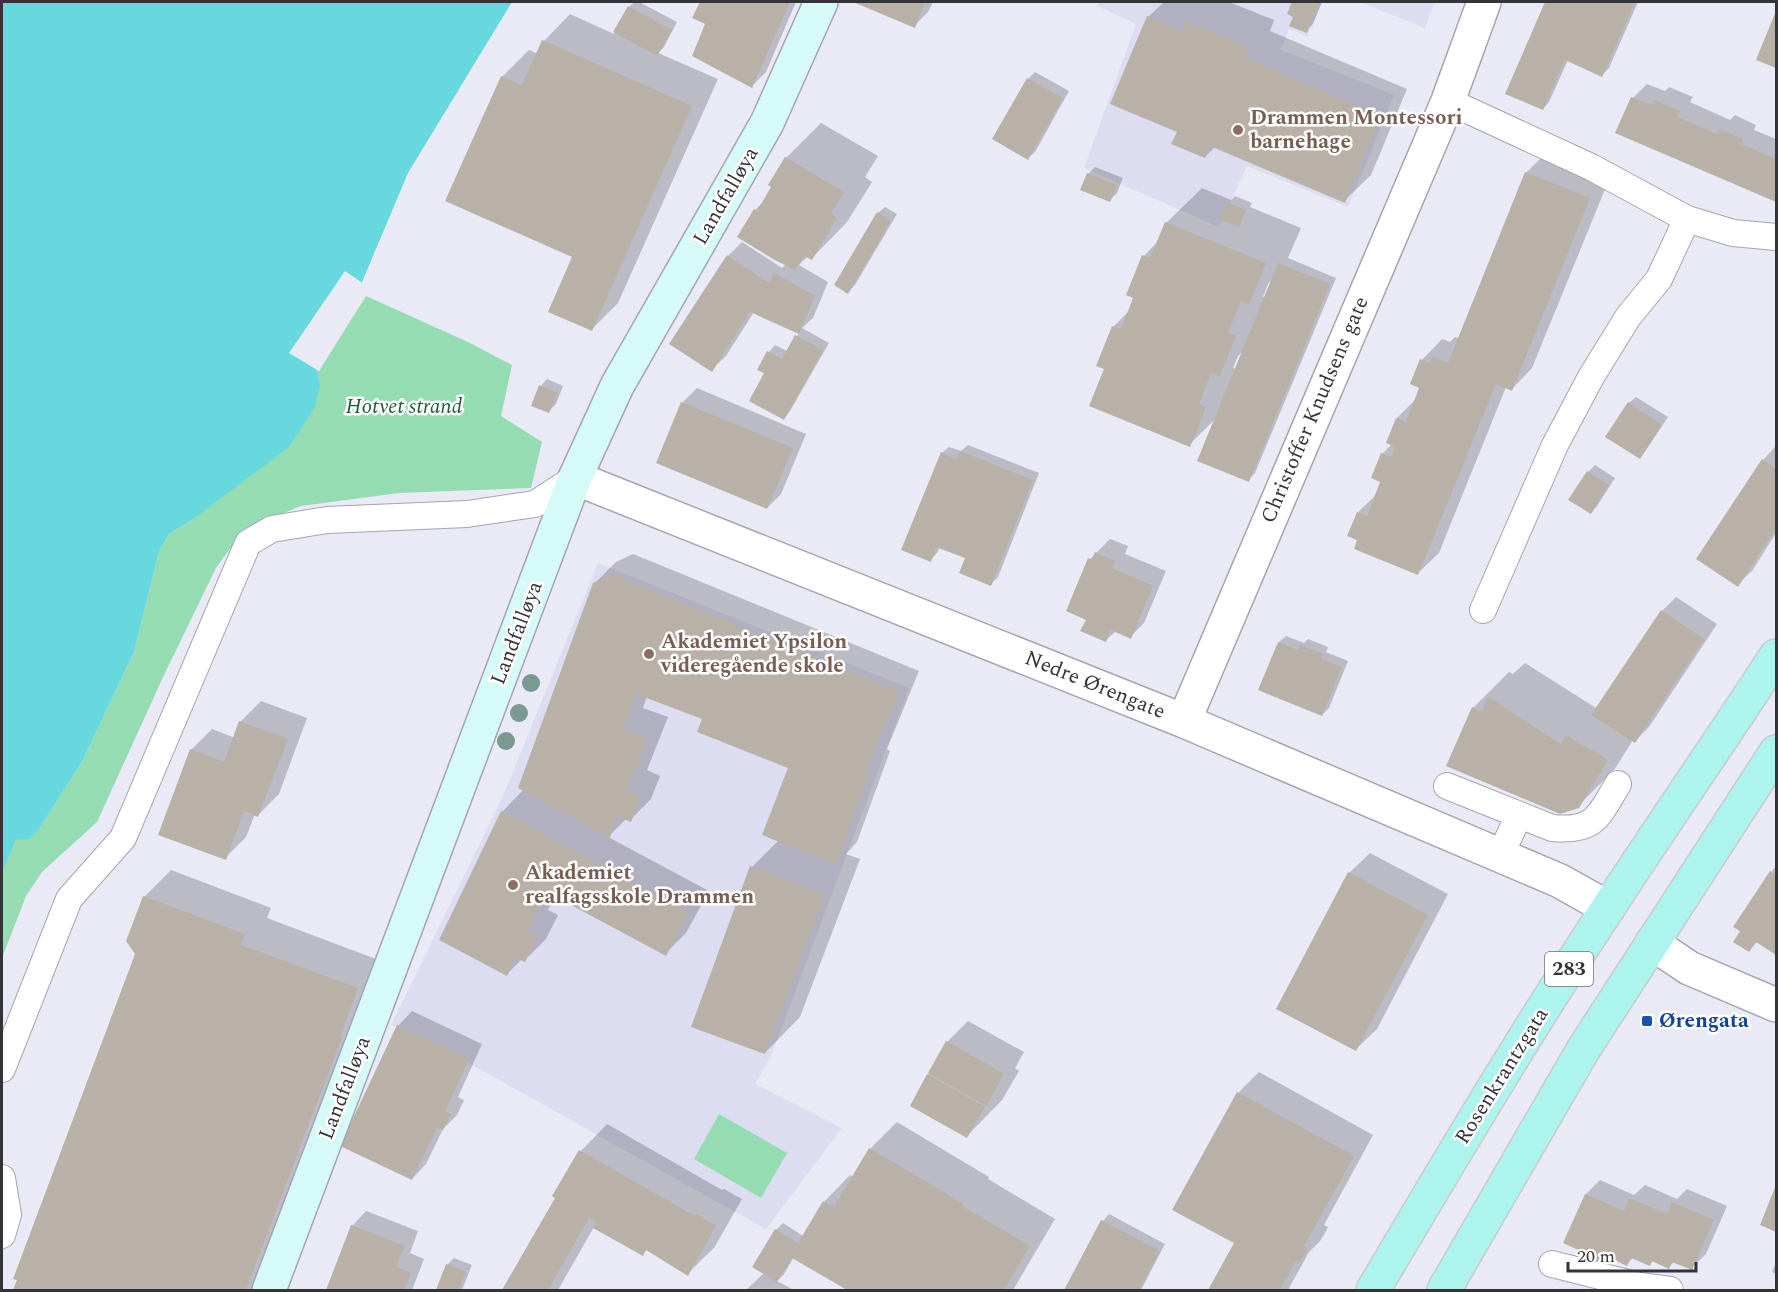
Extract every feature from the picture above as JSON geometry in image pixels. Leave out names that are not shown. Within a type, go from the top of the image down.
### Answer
[{"type":"main road","name":"Landfalløya","points":[[269,1290],[575,478],[617,386],[767,123],[821,2]]},
{"type":"main road","name":"Rosenkrantzgata","points":[[1373,1290],[1464,1136],[1608,908],[1776,656]]},
{"type":"main road","name":"283","points":[[1444,1290],[1583,1050],[1776,752]]},
{"type":"street","name":"Christoffer Knudsens gate","points":[[1184,721],[1448,101],[1484,2]]},
{"type":"street","name":"Nedre Ørengate","points":[[575,478],[1184,721],[1560,881],[1608,908]]},
{"type":"street","points":[[1652,943],[1689,968],[1776,1005]]},
{"type":"lane","points":[[1448,101],[1591,167],[1687,219],[1733,232],[1776,237]]},
{"type":"lane","points":[[1483,610],[1555,445],[1591,377],[1628,317],[1659,279],[1687,219]]},
{"type":"lane","points":[[2,1069],[69,899],[123,838],[248,543],[272,530],[327,520],[467,514],[535,504],[575,478]]},
{"type":"lane","points":[[1447,786],[1552,828],[1564,829],[1579,828],[1590,824],[1618,784]]},
{"type":"lane","points":[[1500,856],[1519,815]]},
{"type":"lane","points":[[2,1178],[8,1215],[2,1234]]},
{"type":"lane","points":[[1552,1264],[1640,1286],[1670,1290]]},
{"type":"shaded area","name":"Drammen Montessori barnehage","points":[[1100,2],[1322,2],[1307,36],[1289,29],[1281,50],[1394,95],[1348,207],[1247,166],[1219,227],[1084,168],[1136,24],[1097,6]]},
{"type":"shaded area","points":[[1360,2],[1435,2],[1425,28]]},
{"type":"shaded area","points":[[598,563],[909,688],[771,1056],[755,1084],[842,1128],[766,1229],[465,1061],[391,1025],[503,796]]},
{"type":"green space","name":"Hotvet strand","points":[[366,296],[468,342],[512,365],[501,416],[542,442],[531,488],[399,493],[301,506],[244,529],[216,568],[97,822],[42,872],[26,896],[2,958],[2,873],[16,839],[39,829],[82,762],[134,652],[159,552],[169,534],[193,519],[320,384],[317,370],[319,371]]},
{"type":"green space","points":[[719,1114],[787,1153],[761,1198],[694,1159]]},
{"type":"water","points":[[2,2],[512,2],[408,173],[362,282],[317,370],[320,384],[315,407],[289,447],[193,519],[169,534],[159,552],[134,652],[82,762],[39,829],[29,839],[16,840],[2,873]]},
{"type":"pier","points":[[345,271],[364,284],[319,371],[289,353]]},
{"type":"building","points":[[700,2],[790,2],[752,88],[692,56],[705,24],[692,18]]},
{"type":"building","points":[[853,2],[925,2],[915,28]]},
{"type":"building","points":[[1292,2],[1319,3],[1307,33],[1289,26],[1293,17],[1287,14]]},
{"type":"building","points":[[1545,2],[1635,2],[1602,77],[1565,60],[1543,110],[1505,94]]},
{"type":"building","points":[[628,6],[672,30],[657,56],[613,32]]},
{"type":"building","points":[[1776,11],[1776,68],[1756,60]]},
{"type":"building","points":[[1147,16],[1181,31],[1185,21],[1248,47],[1244,57],[1381,116],[1345,203],[1210,146],[1205,158],[1171,144],[1177,132],[1110,104]]},
{"type":"building","points":[[542,40],[692,106],[592,331],[548,312],[572,257],[445,201],[501,76],[522,85]]},
{"type":"building","points":[[1027,78],[1063,98],[1028,160],[992,139]]},
{"type":"building","points":[[1631,97],[1652,105],[1654,100],[1680,111],[1677,117],[1717,134],[1719,129],[1743,139],[1741,144],[1776,159],[1776,202],[1615,133]]},
{"type":"building","points":[[785,157],[844,192],[831,213],[837,218],[812,260],[804,256],[795,270],[737,237],[754,209],[757,211],[771,187],[768,185]]},
{"type":"building","points":[[1525,172],[1590,198],[1512,391],[1496,384],[1418,575],[1354,549],[1357,540],[1347,536],[1357,512],[1367,516],[1380,482],[1371,478],[1381,453],[1391,457],[1396,447],[1386,443],[1396,418],[1406,422],[1419,388],[1410,384],[1420,359],[1430,363],[1433,357],[1448,363]]},
{"type":"building","points":[[1087,173],[1117,185],[1110,202],[1080,190]]},
{"type":"building","points":[[1227,202],[1246,210],[1239,227],[1219,219]]},
{"type":"building","points":[[877,212],[891,221],[848,294],[834,285]]},
{"type":"building","points":[[1165,222],[1266,263],[1249,305],[1241,301],[1228,333],[1236,336],[1220,376],[1211,373],[1199,404],[1206,407],[1190,447],[1089,406],[1104,369],[1096,366],[1112,326],[1121,329],[1133,298],[1126,295],[1142,255],[1150,258]]},
{"type":"building","points":[[727,255],[769,283],[774,273],[815,296],[799,334],[750,312],[712,372],[669,344]]},
{"type":"building","points":[[1278,263],[1330,284],[1249,482],[1197,461]]},
{"type":"building","points":[[795,335],[823,350],[784,420],[749,401],[764,373],[757,370],[767,351],[782,359]]},
{"type":"building","points":[[539,385],[558,393],[549,413],[531,406]]},
{"type":"building","points":[[681,402],[793,448],[767,509],[656,463]]},
{"type":"building","points":[[1628,402],[1662,425],[1640,459],[1605,437]]},
{"type":"building","points":[[960,451],[1033,480],[991,586],[959,573],[965,558],[936,547],[931,562],[901,550],[941,452],[956,459]]},
{"type":"building","points":[[1762,459],[1776,469],[1776,528],[1738,587],[1696,559]]},
{"type":"building","points":[[1587,471],[1609,485],[1591,514],[1568,500]]},
{"type":"building","points":[[1095,552],[1115,561],[1112,568],[1153,586],[1131,639],[1111,630],[1106,642],[1080,631],[1086,620],[1066,611],[1088,558],[1092,560]]},
{"type":"building","points":[[612,574],[899,692],[867,770],[870,771],[836,865],[762,835],[788,768],[697,732],[702,719],[636,694],[623,729],[648,738],[627,791],[641,797],[631,822],[617,816],[610,838],[518,788],[593,583]]},
{"type":"building","points":[[1661,610],[1704,639],[1635,743],[1591,715]]},
{"type":"building","points":[[1278,642],[1298,650],[1300,645],[1323,654],[1321,659],[1342,667],[1322,716],[1258,690]]},
{"type":"building","points":[[1488,697],[1561,744],[1566,735],[1608,760],[1579,808],[1560,814],[1446,766],[1472,707],[1482,712]]},
{"type":"building","points":[[239,721],[288,739],[258,817],[244,811],[226,860],[158,835],[190,749],[224,762]]},
{"type":"building","points":[[501,811],[689,912],[666,956],[547,892],[528,931],[538,936],[525,962],[516,958],[507,976],[439,940]]},
{"type":"building","points":[[750,866],[825,894],[765,1054],[691,1027]]},
{"type":"building","points":[[1770,871],[1776,875],[1776,955],[1756,942],[1749,952],[1733,942],[1740,931],[1733,927]]},
{"type":"building","points":[[1348,872],[1428,915],[1356,1051],[1276,1009]]},
{"type":"building","points":[[143,896],[245,934],[241,945],[358,988],[340,1037],[342,1037],[246,1290],[13,1290],[17,1280],[13,1279],[135,954],[126,941]]},
{"type":"building","points":[[397,1025],[469,1059],[445,1111],[451,1114],[443,1130],[437,1128],[412,1180],[340,1146]]},
{"type":"building","points":[[946,1041],[1004,1074],[986,1106],[928,1073]]},
{"type":"building","points":[[927,1074],[985,1107],[967,1138],[910,1106]]},
{"type":"building","points":[[1237,1092],[1354,1156],[1304,1246],[1308,1248],[1300,1263],[1296,1261],[1280,1290],[1208,1290],[1234,1243],[1172,1210]]},
{"type":"building","points":[[869,1148],[1030,1246],[1004,1290],[847,1290],[792,1258],[777,1282],[752,1267],[775,1229],[798,1243],[823,1201],[834,1207]]},
{"type":"building","points":[[579,1150],[716,1226],[688,1276],[646,1250],[643,1256],[593,1228],[596,1222],[589,1218],[548,1290],[502,1290],[555,1198],[552,1196]]},
{"type":"building","points":[[1776,1185],[1776,1232],[1760,1225]]},
{"type":"building","points":[[1585,1194],[1624,1211],[1629,1198],[1667,1214],[1672,1202],[1714,1220],[1692,1270],[1672,1262],[1669,1269],[1652,1261],[1650,1266],[1631,1258],[1627,1266],[1608,1257],[1603,1269],[1581,1260],[1585,1253],[1563,1243]]},
{"type":"building","points":[[1101,1220],[1160,1251],[1139,1290],[1064,1290]]},
{"type":"building","points":[[351,1225],[405,1246],[396,1267],[411,1273],[404,1290],[326,1290]]},
{"type":"building","points":[[446,1264],[466,1272],[459,1290],[436,1290]]},
{"type":"place","name":"Drammen Montessori barnehage","points":[[1238,130]]},
{"type":"place","name":"Akademiet Ypsilon videregående skole","points":[[649,654]]},
{"type":"place","name":"Akademiet realfagsskole Drammen","points":[[513,885]]},
{"type":"place","name":"Ørengata","points":[[1647,1021]]}]
